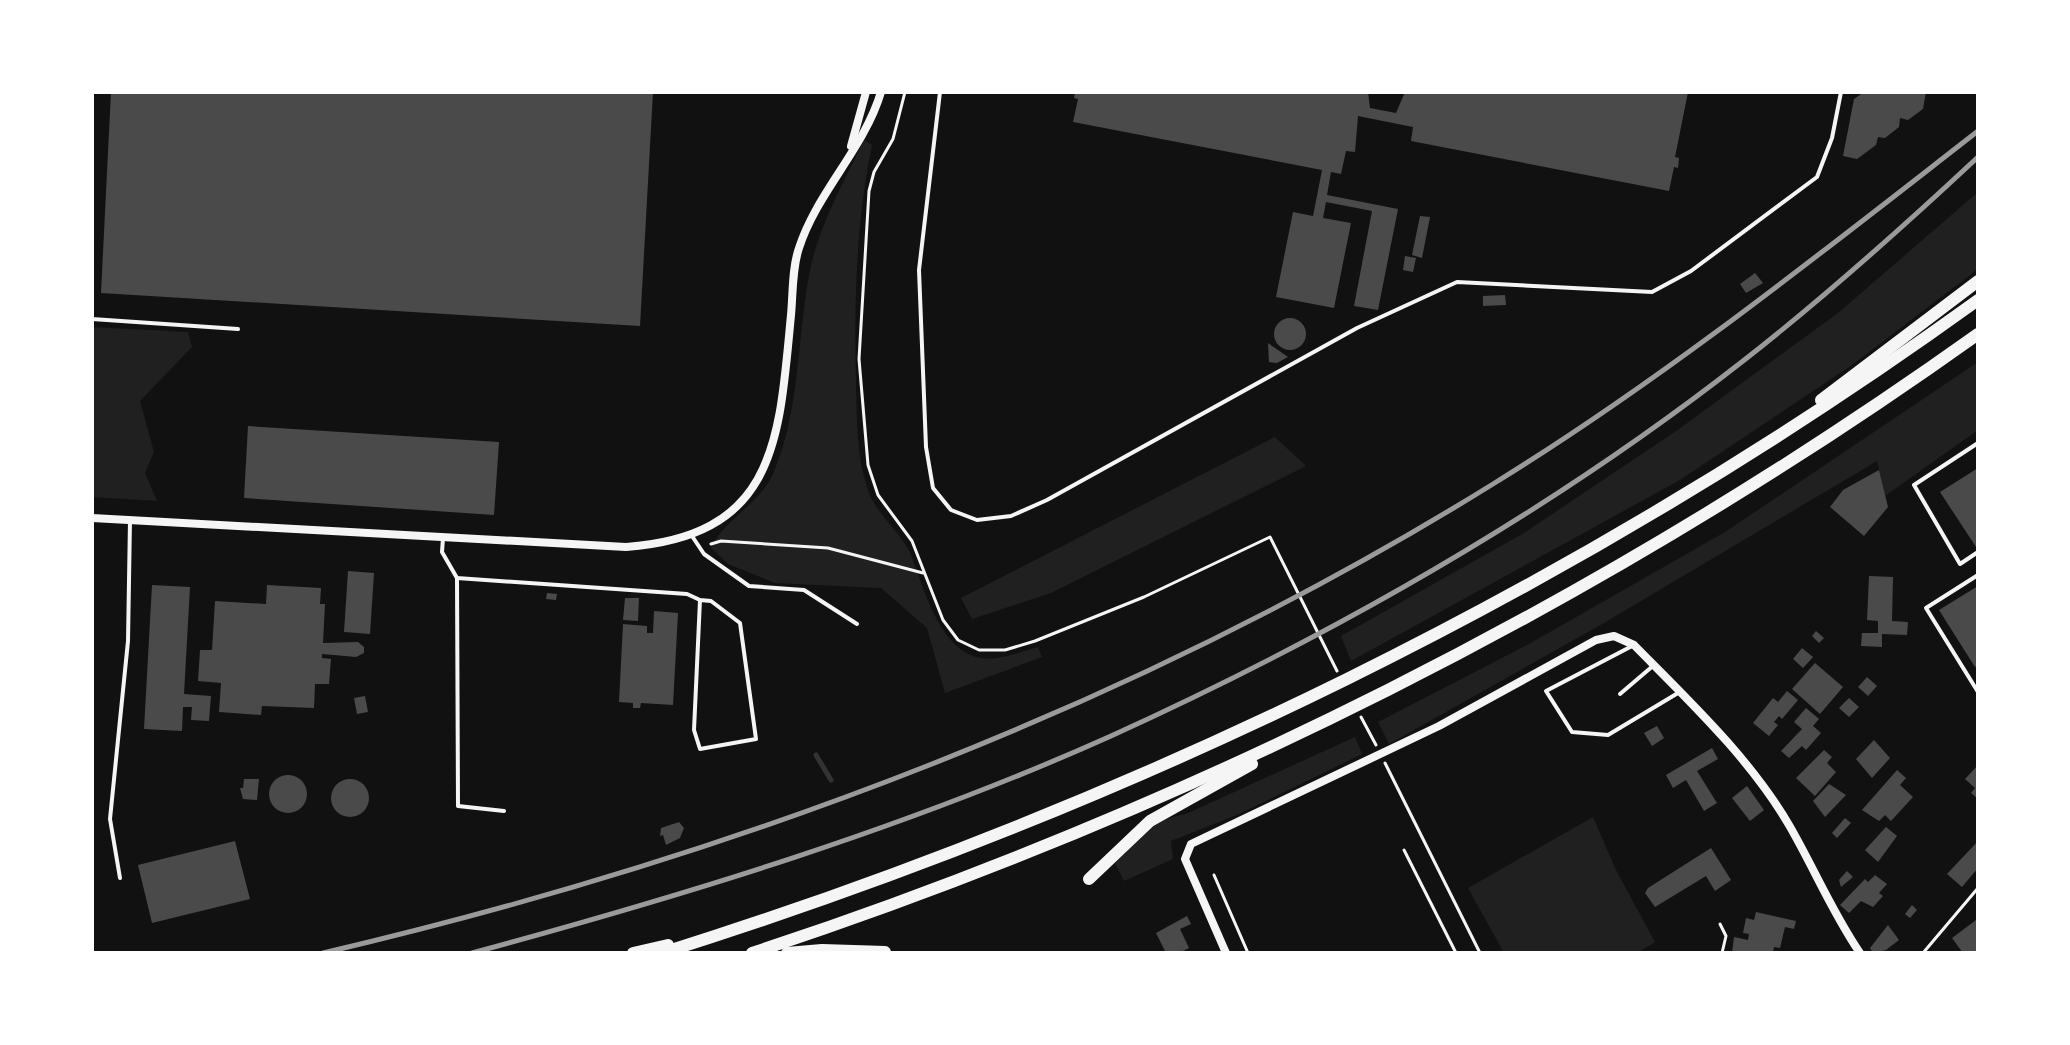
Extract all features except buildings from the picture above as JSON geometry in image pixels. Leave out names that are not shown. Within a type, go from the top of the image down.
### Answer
[{"type":"highway","points":[[1742,460],[1978,281]]},
{"type":"highway","points":[[662,953],[976,843],[1295,706],[1500,602],[1742,460],[1978,300]]},
{"type":"highway","points":[[1089,879],[1150,821],[1566,596],[1728,500],[1856,418],[1978,334]]},
{"type":"highway","points":[[752,953],[1024,854],[1248,758],[1382,694]]},
{"type":"highway","points":[[633,953],[729,932]]},
{"type":"highway","points":[[787,953],[885,952]]},
{"type":"street","points":[[850,151],[866,92]]},
{"type":"street","points":[[92,518],[626,547],[658,545],[692,536],[723,519],[743,501],[759,480],[774,446],[782,407],[797,253],[811,214],[836,179],[881,92]]},
{"type":"street","points":[[1226,953],[1185,859],[1191,844],[1439,726],[1596,640],[1614,636],[1634,645],[1758,779],[1789,825],[1835,918],[1860,953]]},
{"type":"lane","points":[[940,92],[919,270],[926,447],[933,488],[951,510],[977,520],[1011,516],[1047,500],[1357,328],[1457,282],[1652,292],[1691,271],[1817,177],[1832,138],[1841,92]]},
{"type":"lane","points":[[92,319],[238,329]]},
{"type":"lane","points":[[1978,443],[1914,485],[1960,564],[1978,552]]},
{"type":"lane","points":[[120,878],[110,819],[128,641],[130,520]]},
{"type":"lane","points":[[443,536],[442,552],[457,578],[458,806],[504,811]]},
{"type":"lane","points":[[692,536],[699,547],[728,574],[749,586],[804,590],[857,624]]},
{"type":"lane","points":[[1978,575],[1926,608],[1978,692]]},
{"type":"lane","points":[[457,578],[687,594],[711,601],[740,623],[756,739],[700,749],[694,730],[700,600]]},
{"type":"lane","points":[[1634,645],[1546,691],[1572,732],[1608,735],[1678,693]]},
{"type":"lane","points":[[1620,694],[1654,665]]},
{"type":"path","points":[[905,92],[893,139],[874,172],[869,191],[859,359],[868,465],[878,495],[912,541],[943,620],[958,640],[979,650],[1005,650],[1144,597],[1270,537],[1343,682]]},
{"type":"path","points":[[699,547],[721,541],[828,548],[923,573]]},
{"type":"path","points":[[1358,710],[1480,953]]},
{"type":"path","points":[[1404,850],[1456,953]]},
{"type":"path","points":[[1214,875],[1248,953]]},
{"type":"path","points":[[1923,953],[1978,888]]},
{"type":"path","points":[[1720,924],[1726,936],[1722,953]]},
{"type":"shaded area","points":[[864,140],[872,145],[859,233],[855,351],[858,439],[865,482],[879,511],[907,547],[939,624],[950,639],[963,651],[978,657],[997,658],[1038,647],[1042,657],[945,693],[927,628],[881,588],[775,583],[728,564],[711,548],[724,529],[767,485],[782,450],[793,401],[813,257],[832,206]]},
{"type":"shaded area","points":[[1978,192],[1978,269],[1852,365],[1680,480],[1351,661],[1341,636],[1524,533],[1679,429],[1838,313]]},
{"type":"shaded area","points":[[92,327],[188,332],[192,347],[140,401],[154,452],[145,473],[157,501],[92,497]]},
{"type":"shaded area","points":[[1978,362],[1978,430],[1885,496],[1877,461],[1604,623],[1389,744],[1378,722],[1529,644],[1725,532]]},
{"type":"shaded area","points":[[1275,437],[1306,466],[1051,593],[972,619],[961,598]]},
{"type":"shaded area","points":[[1355,737],[1362,754],[1239,814],[1171,841],[1173,859],[1124,881],[1115,863],[1151,827]]},
{"type":"shaded area","points":[[1593,817],[1616,870],[1655,942],[1637,953],[1504,953],[1468,888]]},
{"type":"waterway","points":[[816,755],[831,780]]},
{"type":"railway","points":[[323,953],[476,914],[628,870],[779,821],[928,766],[1074,705],[1217,637],[1357,564],[1556,444],[1740,314],[1978,131]]},
{"type":"railway","points":[[472,953],[715,883],[876,830],[955,800],[1111,736],[1358,613],[1517,519],[1670,416],[1804,312],[1978,157]]}]
